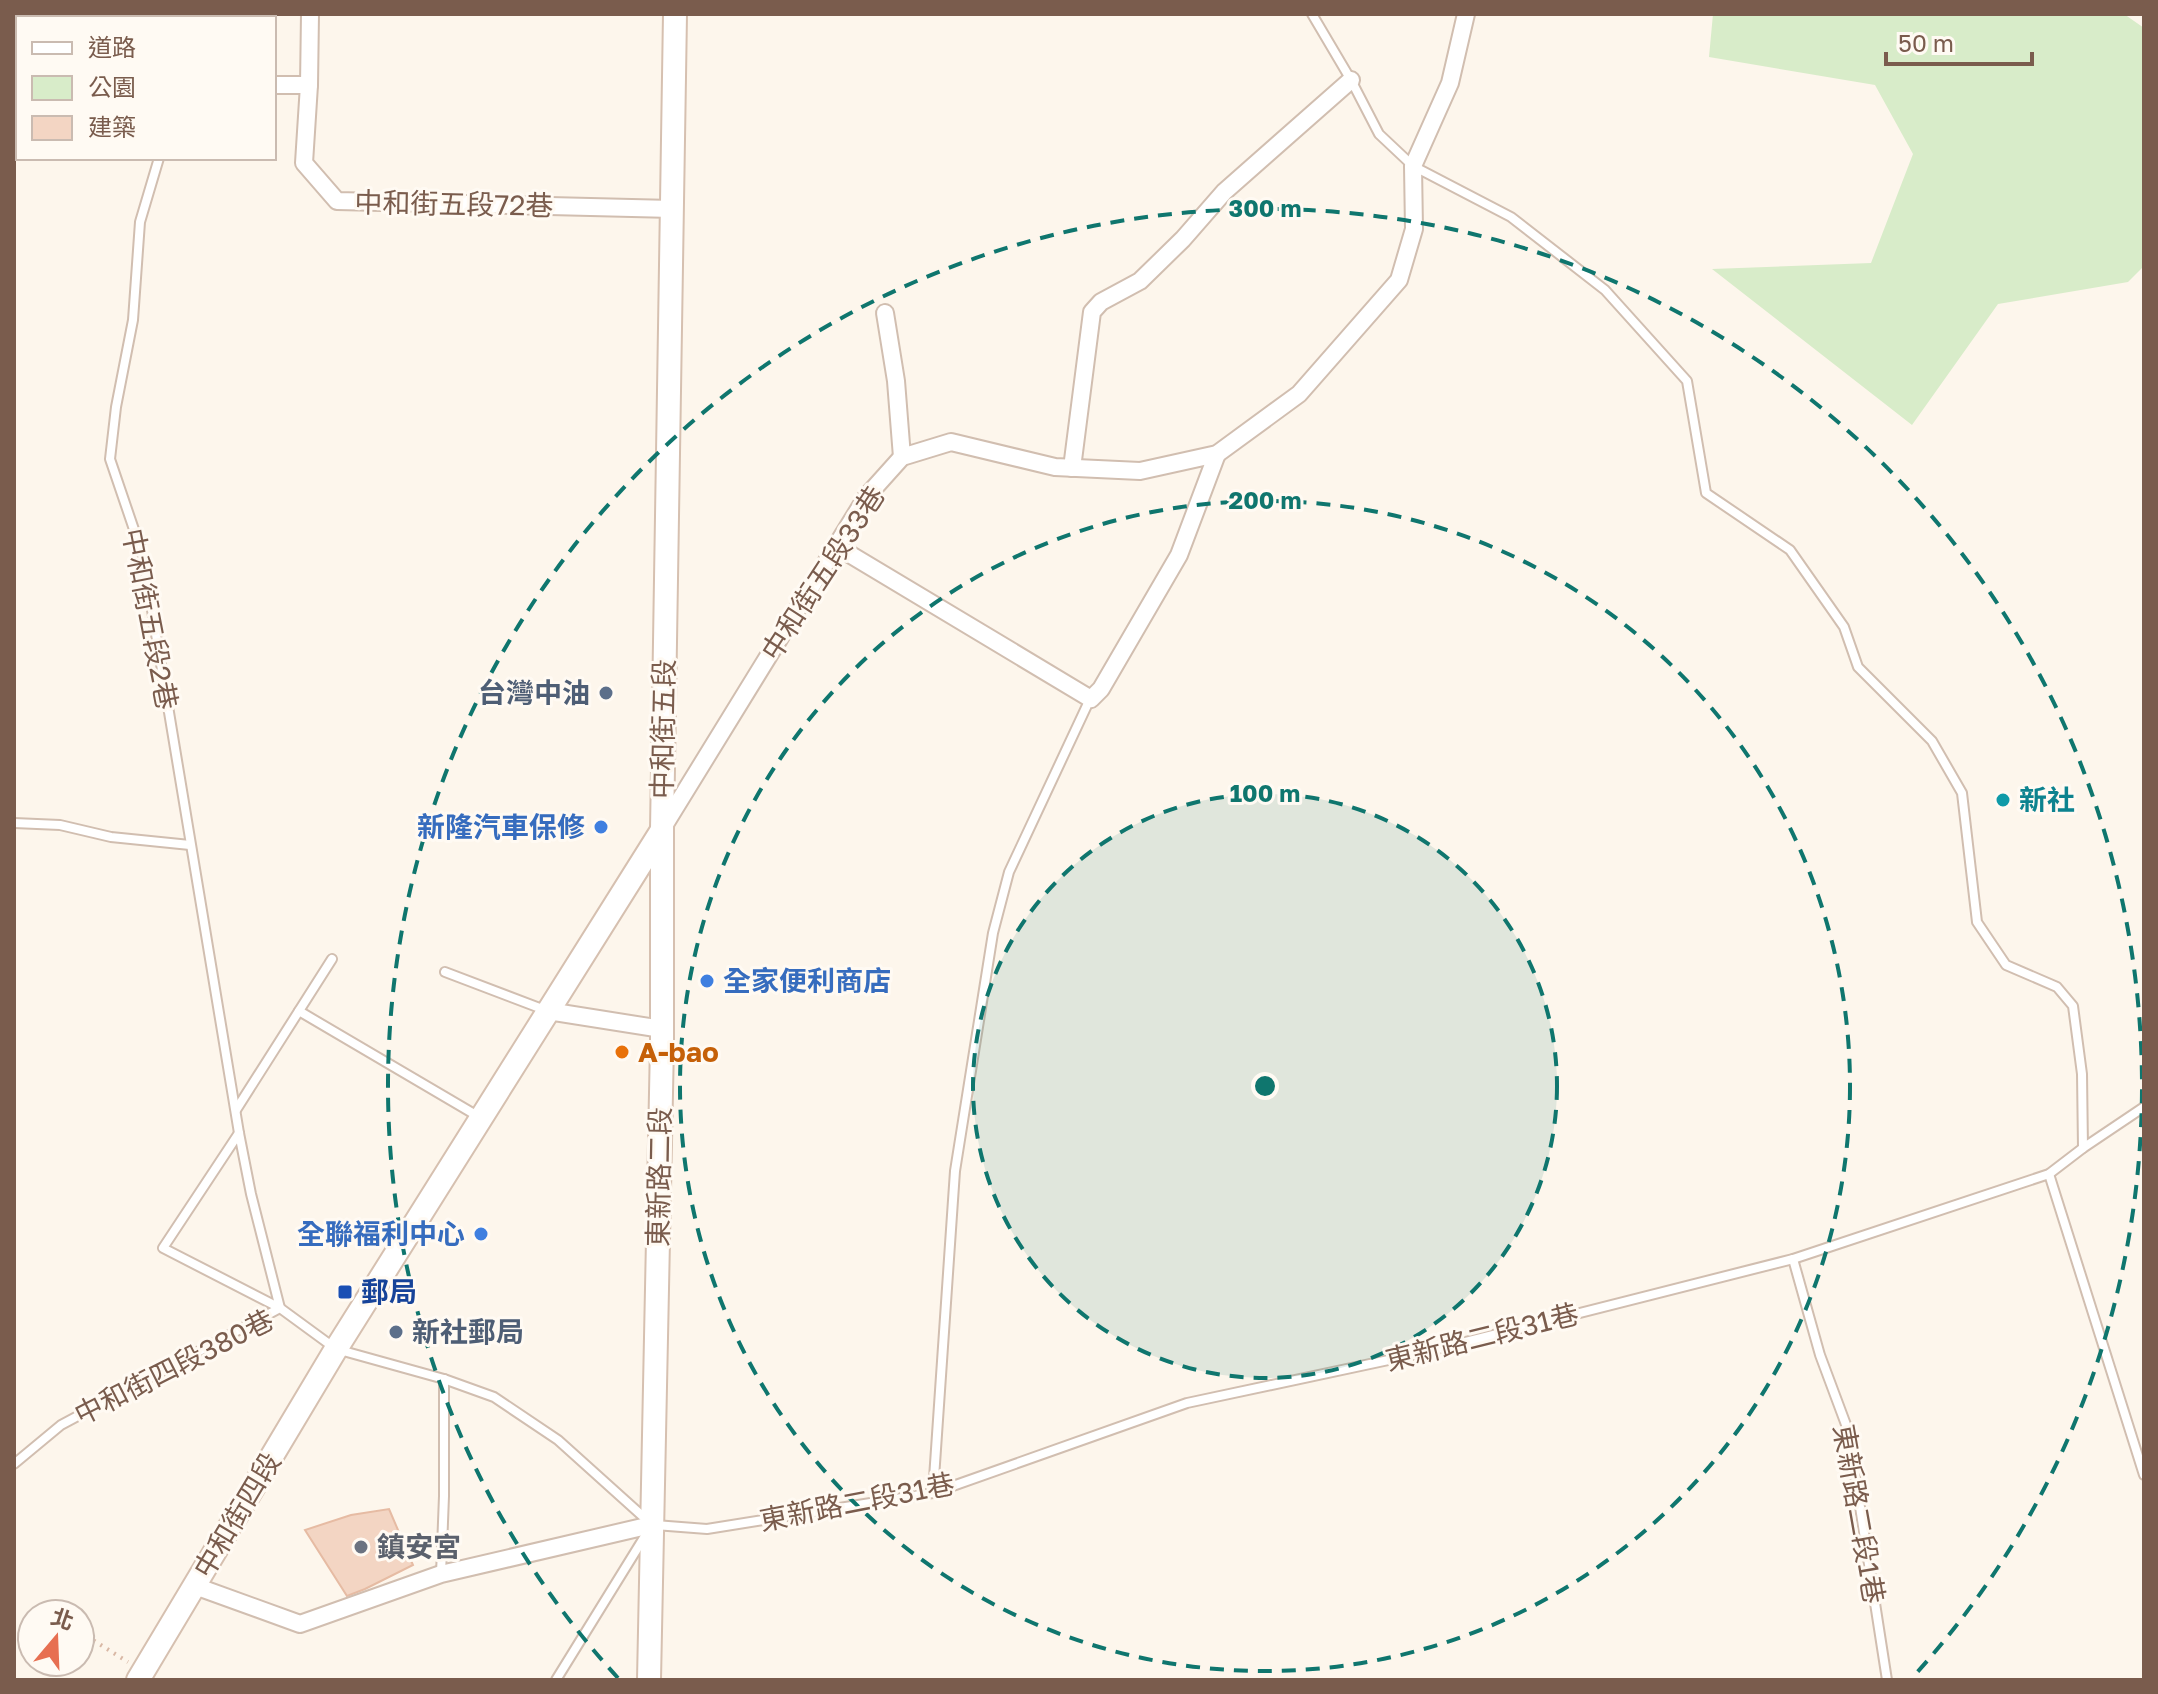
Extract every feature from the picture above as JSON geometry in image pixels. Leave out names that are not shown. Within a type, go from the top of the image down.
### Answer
[{"type":"main road","name":"中和街五段","points":[[336,1349],[662,830],[675,14]]},
{"type":"main road","name":"東新路二段","points":[[649,1680],[662,1029],[662,830]]},
{"type":"main road","name":"中和街四段","points":[[141,1676],[336,1349]]},
{"type":"street","name":"中和街五段72巷","points":[[310,14],[304,163],[337,201],[673,209]]},
{"type":"street","name":"中和街五段33巷","points":[[662,830],[867,496],[902,457],[951,442],[1055,467],[1140,471],[1217,454],[1299,394],[1399,280],[1414,229],[1413,166],[1450,83],[1466,14]]},
{"type":"street","points":[[1072,468],[1092,312],[1101,302],[1140,281],[1183,239],[1224,192],[1351,80]]},
{"type":"street","points":[[276,85],[309,85]]},
{"type":"street","points":[[885,313],[896,381],[902,457]]},
{"type":"street","points":[[836,546],[1091,699],[1101,689],[1179,555],[1217,454]]},
{"type":"street","points":[[548,1011],[662,1029]]},
{"type":"street","points":[[195,1586],[300,1624],[441,1574],[651,1525]]},
{"type":"lane","points":[[1312,14],[1379,134],[1413,166],[1511,217],[1605,290],[1687,381],[1706,493],[1790,550],[1844,627],[1858,667],[1932,741],[1962,793],[1977,922],[2006,965],[2057,987],[2073,1006],[2082,1074],[2083,1148]]},
{"type":"lane","name":"中和街五段2巷","points":[[158,160],[140,222],[133,320],[116,407],[110,459],[143,556],[239,1133],[280,1308]]},
{"type":"lane","points":[[933,1493],[955,1171],[993,933],[1009,872],[1091,699]]},
{"type":"lane","points":[[14,823],[60,825],[111,837],[190,845]]},
{"type":"lane","points":[[236,1110],[332,959]]},
{"type":"lane","points":[[445,972],[548,1011]]},
{"type":"lane","points":[[299,1011],[481,1118]]},
{"type":"lane","name":"東新路二段31巷","points":[[651,1525],[707,1529],[933,1493],[1187,1403],[1426,1352],[1793,1259],[2049,1174],[2144,1107]]},
{"type":"lane","points":[[239,1133],[163,1248],[280,1308]]},
{"type":"lane","points":[[2049,1174],[2144,1475]]},
{"type":"lane","name":"東新路二段1巷","points":[[1793,1259],[1820,1355],[1848,1430],[1887,1680]]},
{"type":"lane","name":"中和街四段380巷","points":[[14,1464],[61,1425],[280,1308],[336,1349]]},
{"type":"lane","points":[[336,1349],[444,1379],[494,1397],[558,1440],[651,1525],[556,1680]]},
{"type":"lane","points":[[441,1574],[444,1379]]},
{"type":"path","points":[[96,1644],[141,1676]]},
{"type":"green space","points":[[1713,14],[2124,14],[2144,28],[2144,266],[2128,282],[1998,304],[1912,425],[1712,269],[1871,263],[1913,154],[1875,85],[1709,57]]},
{"type":"building","name":"鎮安宮","points":[[389,1509],[413,1565],[347,1596],[305,1530],[351,1515]]},
{"type":"place","name":"台灣中油","points":[[606,693]]},
{"type":"place","name":"新社","points":[[2003,800]]},
{"type":"place","name":"新隆汽車保修","points":[[601,827]]},
{"type":"place","name":"全家便利商店","points":[[707,981]]},
{"type":"place","name":"A-bao","points":[[622,1052]]},
{"type":"place","name":"全聯福利中心","points":[[481,1234]]},
{"type":"place","name":"郵局","points":[[345,1292]]},
{"type":"place","name":"新社郵局","points":[[396,1332]]},
{"type":"place","name":"鎮安宮","points":[[361,1547]]}]
